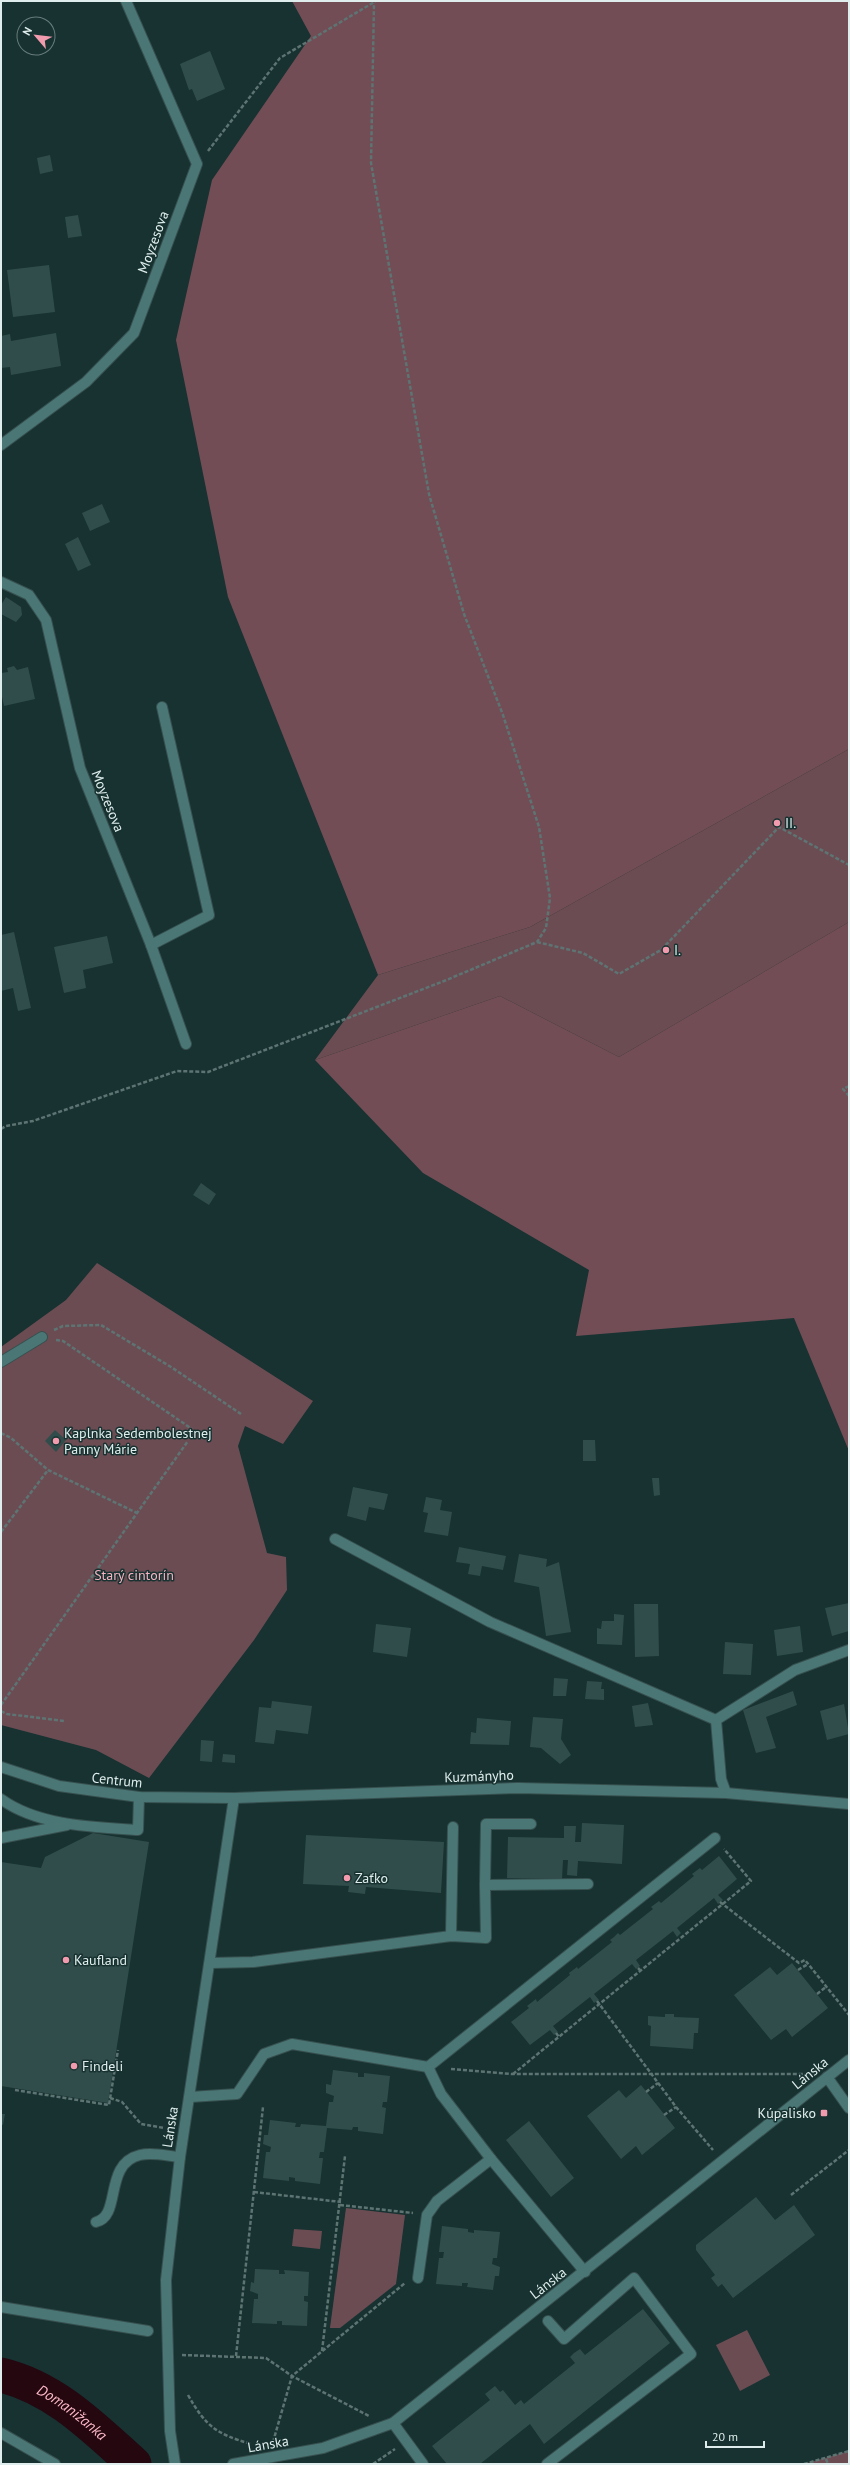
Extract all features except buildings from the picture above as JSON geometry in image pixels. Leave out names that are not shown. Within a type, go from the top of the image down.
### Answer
[{"type":"street","points":[[126,1],[197,164]]},
{"type":"street","name":"Moyzesova","points":[[1,445],[86,382],[134,333],[197,164]]},
{"type":"street","name":"Moyzesova","points":[[1,582],[29,595],[46,620],[80,768],[151,945],[186,1044]]},
{"type":"street","points":[[151,945],[210,915],[162,707]]},
{"type":"street","points":[[1,1362],[42,1337]]},
{"type":"street","points":[[334,1539],[490,1622],[716,1720]]},
{"type":"street","points":[[716,1720],[795,1670],[849,1650]]},
{"type":"street","points":[[716,1720],[721,1779],[726,1793]]},
{"type":"street","name":"Centrum","points":[[1,1767],[59,1786],[139,1798],[234,1798]]},
{"type":"street","name":"Kuzmányho","points":[[234,1798],[518,1788],[726,1793],[849,1804]]},
{"type":"street","points":[[1,1799],[12,1807],[69,1825],[138,1830],[139,1798]]},
{"type":"street","name":"Lánska","points":[[175,2464],[170,2431],[166,2280],[180,2157],[234,1798]]},
{"type":"street","points":[[210,1963],[253,1962],[451,1936],[486,1938],[486,1824],[531,1824]]},
{"type":"street","points":[[1,1838],[69,1825]]},
{"type":"street","points":[[451,1936],[453,1827]]},
{"type":"street","points":[[190,2097],[237,2094],[264,2054],[292,2044],[428,2067],[715,1838]]},
{"type":"street","points":[[485,1885],[588,1884]]},
{"type":"street","name":"Lánska","points":[[233,2464],[323,2448],[393,2423],[585,2272],[849,2060]]},
{"type":"street","points":[[428,2067],[441,2094],[491,2159],[585,2272]]},
{"type":"street","points":[[827,2077],[849,2108]]},
{"type":"street","points":[[96,2222],[105,2218],[108,2214],[116,2177],[129,2160],[139,2155],[152,2154],[180,2157]]},
{"type":"street","points":[[418,2278],[427,2215],[437,2201],[491,2159]]},
{"type":"street","points":[[547,2464],[691,2354],[634,2278],[564,2339],[548,2321]]},
{"type":"street","points":[[1,2307],[148,2331]]},
{"type":"street","points":[[393,2423],[405,2442],[423,2464]]},
{"type":"street","points":[[1,2433],[55,2464]]},
{"type":"path","points":[[197,164],[280,58],[375,2]]},
{"type":"path","points":[[1,1130],[6,1126],[33,1122],[177,1071],[208,1072],[444,981],[537,942],[546,928],[550,898],[539,827],[503,715],[464,614],[429,494],[371,163],[375,2]]},
{"type":"path","points":[[537,942],[584,953],[619,974],[661,950],[778,827],[849,865]]},
{"type":"path","points":[[849,1086],[843,1089],[849,1096]]},
{"type":"path","points":[[42,1337],[63,1326],[101,1325],[171,1367],[241,1414]]},
{"type":"path","points":[[42,1337],[63,1341],[192,1429]]},
{"type":"path","points":[[1,1433],[11,1438],[48,1470],[137,1513]]},
{"type":"path","points":[[1,1705],[188,1441]]},
{"type":"path","points":[[1,1532],[48,1470]]},
{"type":"path","points":[[1,1711],[7,1714],[64,1721]]},
{"type":"path","points":[[512,2074],[600,2005],[680,1936],[751,1881],[715,1838]]},
{"type":"path","points":[[721,1903],[799,1963],[805,1960],[849,2015]]},
{"type":"path","points":[[798,1970],[808,1964]]},
{"type":"path","points":[[817,1994],[826,1987]]},
{"type":"path","points":[[597,2001],[676,2107],[713,2150],[720,2164]]},
{"type":"path","points":[[556,2034],[559,2037]]},
{"type":"path","points":[[15,2090],[109,2105],[118,2050]]},
{"type":"path","points":[[428,2067],[512,2074],[808,2074]]},
{"type":"path","points":[[646,2092],[658,2083]]},
{"type":"path","points":[[110,2098],[122,2102],[141,2124],[164,2128]]},
{"type":"path","points":[[236,2356],[263,2107]]},
{"type":"path","points":[[664,2114],[676,2107]]},
{"type":"path","points":[[791,2195],[849,2150]]},
{"type":"path","points":[[322,2351],[346,2156]]},
{"type":"path","points":[[254,2192],[427,2215]]},
{"type":"path","points":[[273,2442],[292,2376],[408,2281],[418,2278]]},
{"type":"path","points":[[182,2355],[266,2358],[292,2376],[372,2418]]},
{"type":"path","points":[[188,2395],[196,2410],[212,2429],[231,2438],[251,2444]]},
{"type":"path","points":[[373,2464],[405,2442]]},
{"type":"path","points":[[804,2464],[826,2459],[849,2451]]},
{"type":"path","points":[[826,2459],[828,2464]]},
{"type":"green space","points":[[849,749],[849,922],[619,1057],[500,996],[315,1060],[378,975],[530,927]]},
{"type":"green space","name":"Starý cintorín","points":[[97,1263],[313,1401],[283,1444],[245,1426],[238,1446],[267,1553],[286,1557],[287,1590],[254,1640],[149,1778],[96,1750],[1,1725],[1,1347],[66,1300]]},
{"type":"green space","points":[[346,2208],[405,2215],[396,2284],[340,2328],[330,2328]]},
{"type":"green space","points":[[294,2229],[322,2231],[320,2249],[292,2246]]},
{"type":"green space","points":[[747,2330],[770,2375],[740,2391],[716,2345]]},
{"type":"green space","points":[[849,2451],[849,2464],[804,2464]]},
{"type":"shaded area","points":[[292,1],[849,1],[849,749],[530,927],[378,975],[228,597],[176,340],[212,180],[311,36]]},
{"type":"shaded area","points":[[849,922],[849,1451],[794,1318],[576,1336],[589,1270],[423,1173],[315,1060],[500,996],[619,1057]]},
{"type":"waterway","name":"Domanižanka","points":[[1,2375],[21,2381],[56,2399],[89,2423],[134,2464]]},
{"type":"place","name":"II.","points":[[777,823]]},
{"type":"place","name":"I.","points":[[666,950]]},
{"type":"place","name":"Kaplnka Sedembolestnej Panny Márie","points":[[56,1441]]},
{"type":"place","name":"Zaťko","points":[[347,1878]]},
{"type":"place","name":"Kaufland","points":[[66,1960]]},
{"type":"place","name":"Findeli","points":[[74,2066]]},
{"type":"place","name":"Kúpalisko","points":[[824,2113]]}]
